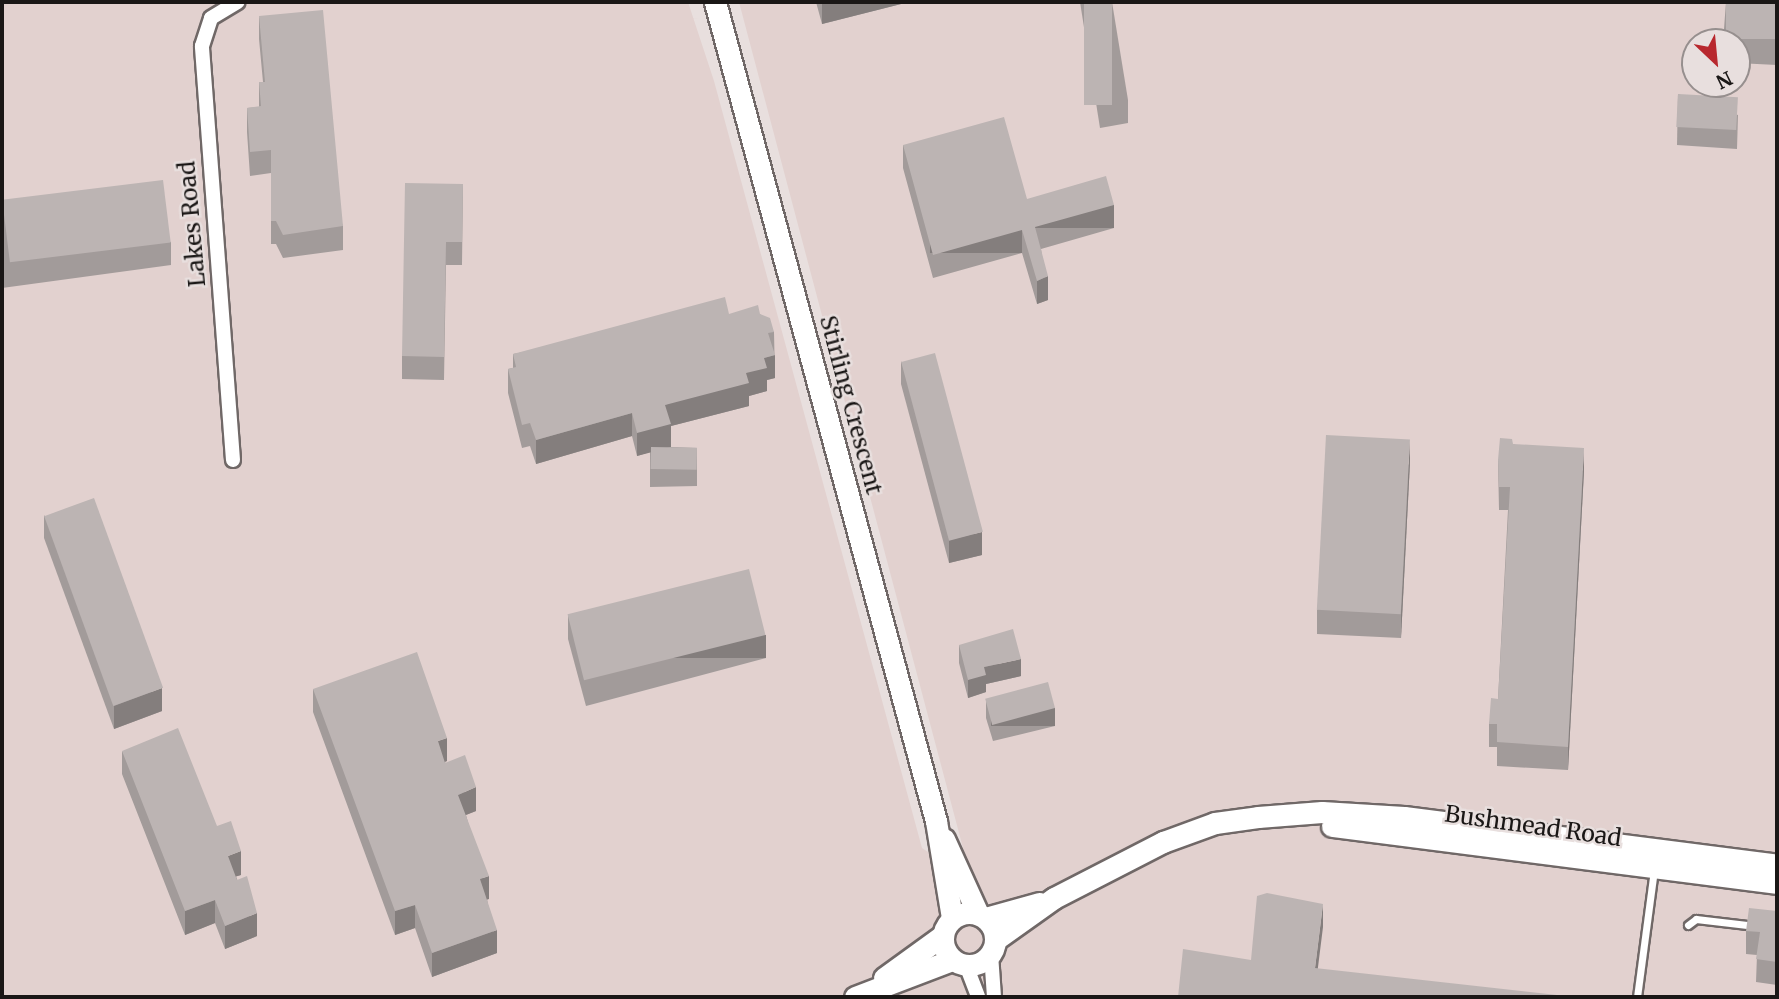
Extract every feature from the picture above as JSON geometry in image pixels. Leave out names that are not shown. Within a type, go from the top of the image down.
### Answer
[{"type":"main road","name":"Stirling Crescent","points":[[715,2],[936,821],[947,927]]},
{"type":"main road","name":"Bushmead Road","points":[[862,994],[947,927],[1054,898],[1191,831],[1241,819],[1282,816],[1655,861],[1777,883]]},
{"type":"main road","name":"Stirling Crescent","points":[[936,821],[982,916]]},
{"type":"main road","name":"Bushmead Road","points":[[1655,861],[1777,866]]},
{"type":"main road","name":"Bushmead Road","points":[[862,994],[959,962],[984,961],[993,947],[1054,898]]},
{"type":"main road","points":[[982,916],[993,947]]},
{"type":"main road","points":[[947,927],[944,949],[959,962]]},
{"type":"street","name":"Lakes Road","points":[[233,460],[202,47],[211,18],[238,2]]},
{"type":"street","points":[[993,947],[994,997]]},
{"type":"street","points":[[959,962],[978,997]]},
{"type":"lane","points":[[1637,997],[1655,861]]},
{"type":"lane","points":[[1688,925],[1696,919],[1764,927]]},
{"type":"shaded area","points":[[2,2],[688,2],[714,81],[922,848],[972,882],[739,2],[1777,2],[1777,997],[2,997]]},
{"type":"building","points":[[1084,2],[1112,2],[1112,105],[1084,105]]},
{"type":"building","points":[[1726,2],[1777,2],[1777,39],[1751,39],[1751,28],[1726,28]]},
{"type":"building","points":[[323,10],[343,226],[283,235],[276,221],[271,221],[271,150],[250,152],[247,108],[261,106],[259,82],[265,82],[259,16]]},
{"type":"building","points":[[1678,94],[1681,94],[1681,98],[1738,98],[1736,130],[1676,127]]},
{"type":"building","points":[[1004,117],[1027,199],[1106,176],[1114,205],[1035,227],[1048,276],[1037,281],[1022,230],[933,255],[903,145]]},
{"type":"building","points":[[163,180],[171,243],[10,262],[2,200]]},
{"type":"building","points":[[405,183],[463,184],[462,242],[446,242],[444,357],[402,356]]},
{"type":"building","points":[[725,297],[729,314],[758,305],[760,314],[770,318],[774,332],[768,333],[775,355],[764,358],[767,368],[746,373],[749,383],[665,405],[671,424],[637,433],[632,413],[536,440],[530,423],[522,425],[508,369],[516,367],[513,354]]},
{"type":"building","points":[[935,353],[983,532],[949,541],[901,362]]},
{"type":"building","points":[[1326,435],[1410,439],[1401,614],[1317,610]]},
{"type":"building","points":[[1500,438],[1512,439],[1513,444],[1584,448],[1568,747],[1497,742],[1497,724],[1489,724],[1491,698],[1498,699],[1510,487],[1499,487]]},
{"type":"building","points":[[651,447],[697,448],[697,470],[651,469]]},
{"type":"building","points":[[94,498],[163,688],[113,706],[44,516]]},
{"type":"building","points":[[749,569],[765,635],[584,680],[568,614]]},
{"type":"building","points":[[1013,629],[1021,659],[984,667],[986,675],[968,680],[959,645]]},
{"type":"building","points":[[417,652],[447,738],[438,741],[445,763],[465,755],[476,787],[458,795],[489,876],[480,879],[497,930],[432,953],[415,905],[395,911],[313,689]]},
{"type":"building","points":[[1048,682],[1055,708],[992,725],[985,699]]},
{"type":"building","points":[[178,728],[217,826],[231,821],[241,851],[228,856],[237,880],[247,876],[257,913],[225,926],[215,900],[185,911],[122,751]]},
{"type":"building","points":[[1267,893],[1323,904],[1315,968],[1557,995],[1178,997],[1183,949],[1251,960],[1257,896]]},
{"type":"building","points":[[1749,908],[1777,911],[1777,962],[1756,959],[1760,932],[1746,931]]}]
